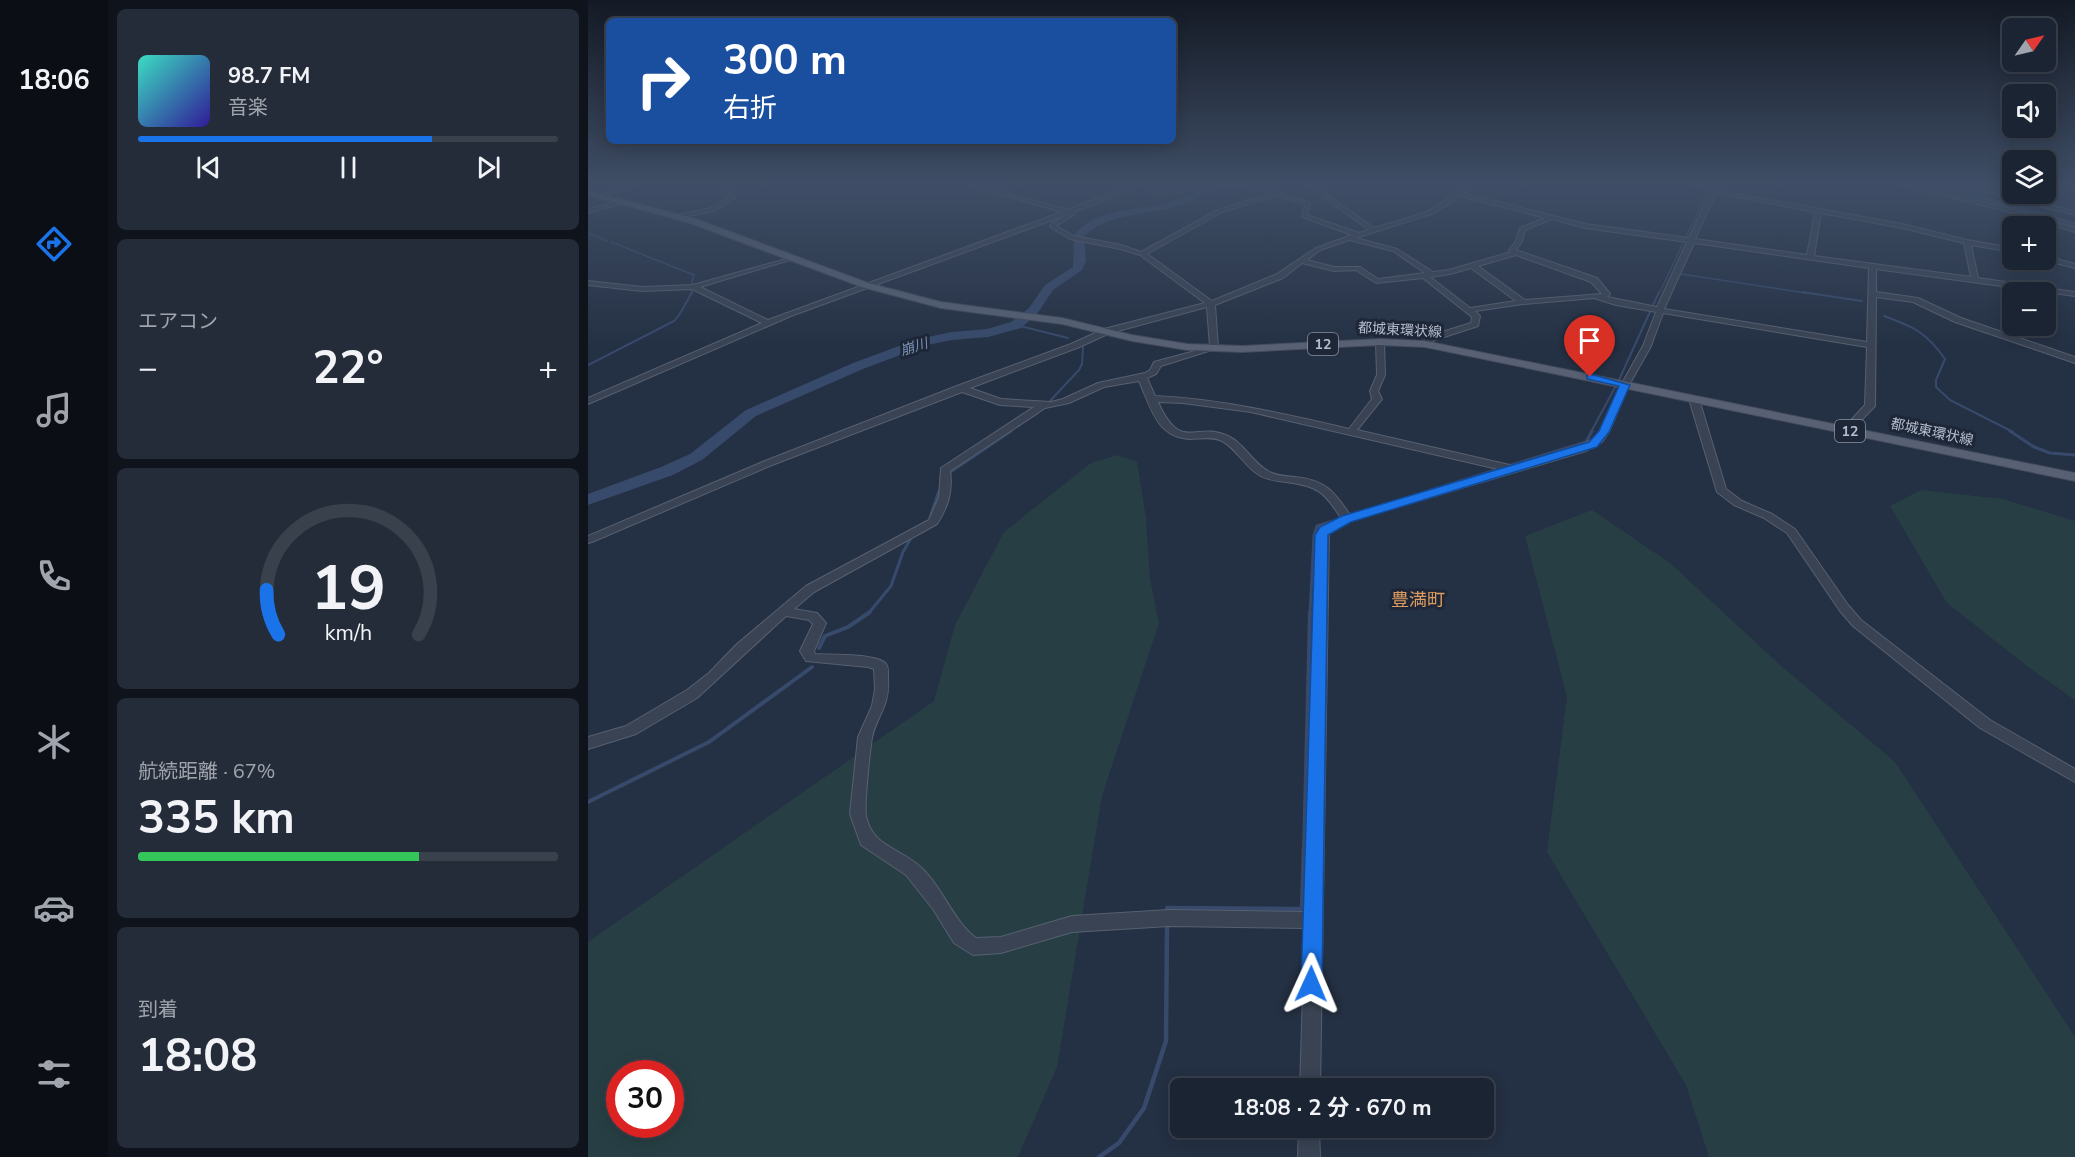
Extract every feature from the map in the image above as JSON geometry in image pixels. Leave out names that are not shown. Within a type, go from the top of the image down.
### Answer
[{"type":"main road","name":"都城東環状線","points":[[742,240],[865,285],[929,302],[1033,317],[1159,343],[1242,349],[1380,342],[1425,344],[2075,477]]},
{"type":"street","points":[[588,401],[767,322],[990,240]]},
{"type":"street","points":[[1081,240],[1121,247],[1143,254],[1167,275],[1211,304]]},
{"type":"street","points":[[1143,254],[1168,240]]},
{"type":"street","points":[[588,540],[683,497],[783,456],[1074,346],[1107,331],[1211,304],[1280,276],[1318,249],[1342,240]]},
{"type":"street","points":[[1355,240],[1395,250],[1430,276],[1476,316],[1475,324],[1432,338],[1425,344]]},
{"type":"street","points":[[1519,240],[1512,250],[1516,253],[1594,280],[1606,294],[1603,297]]},
{"type":"street","points":[[1681,240],[2075,294]]},
{"type":"street","points":[[1809,258],[1812,240]]},
{"type":"street","points":[[1959,240],[2002,248]]},
{"type":"street","points":[[1310,1078],[1312,920],[1322,535],[1324,530],[1345,516],[1508,467],[1582,449],[1599,440],[1625,385],[1647,346],[1690,241]]},
{"type":"street","points":[[1967,242],[1975,280]]},
{"type":"street","points":[[1301,261],[1334,269],[1358,268],[1376,281],[1430,276],[1516,253]]},
{"type":"street","points":[[588,283],[642,290],[693,287],[791,258]]},
{"type":"street","points":[[2056,261],[2075,266]]},
{"type":"street","points":[[1473,266],[1523,302]]},
{"type":"street","points":[[1847,430],[1870,406],[1873,267]]},
{"type":"street","points":[[693,287],[767,322]]},
{"type":"street","points":[[1873,294],[1915,300],[1958,320],[2075,360]]},
{"type":"street","points":[[1469,310],[1523,302],[1603,297],[1616,303],[1872,345]]},
{"type":"street","points":[[960,388],[1000,402],[1054,406],[1099,386],[1142,377],[1153,372],[1156,364],[1214,348],[1211,304]]},
{"type":"street","points":[[1352,431],[1377,399],[1374,391],[1381,375],[1380,342]]},
{"type":"street","points":[[1142,377],[1164,423],[1171,431],[1226,439],[1263,473],[1278,479],[1318,485],[1330,494],[1345,516]]},
{"type":"street","points":[[1153,399],[1228,405],[1508,467]]},
{"type":"street","points":[[1694,399],[1718,483],[1727,496],[1768,516],[1791,531],[1844,608],[1857,623],[1984,724],[2075,776]]},
{"type":"street","points":[[588,743],[631,730],[692,694],[810,588],[933,522],[946,496],[945,470],[1043,405]]},
{"type":"street","points":[[783,612],[813,616],[820,623],[807,651],[811,658],[870,662],[881,667],[882,689],[879,706],[865,737],[858,814],[867,840],[912,870],[939,903],[960,937],[973,947],[1001,945],[1072,924],[1168,918],[1312,920]]},
{"type":"street","points":[[1308,1157],[1309,1138]]},
{"type":"green space","points":[[1117,455],[1137,462],[1146,518],[1150,579],[1159,623],[1102,796],[1057,1067],[1018,1157],[588,1157],[588,942],[934,701],[955,625],[1004,532],[1091,463]]},
{"type":"green space","points":[[1921,490],[2003,499],[2075,521],[2075,700],[2027,666],[1947,603],[1890,506]]},
{"type":"green space","points":[[1592,510],[1670,563],[1780,665],[1895,762],[2075,1037],[2075,1157],[1709,1157],[1686,1085],[1547,852],[1567,697],[1525,536]]},
{"type":"waterway","name":"崩川","points":[[588,500],[667,471],[696,457],[751,413],[858,366],[923,342],[952,336],[988,333],[1016,325],[1033,311],[1049,288],[1078,268],[1079,240]]},
{"type":"waterway","points":[[1659,294],[1684,240]]},
{"type":"waterway","points":[[611,242],[694,275],[691,286]]},
{"type":"waterway","points":[[1681,274],[1812,294]]},
{"type":"waterway","points":[[1591,432],[1619,380],[1659,292]]},
{"type":"waterway","points":[[1802,292],[1862,301]]},
{"type":"waterway","points":[[588,365],[674,321],[692,293]]},
{"type":"waterway","points":[[1884,316],[1919,331],[1932,342],[1945,359],[1936,380],[1936,387],[1950,400],[2013,432]]},
{"type":"waterway","points":[[1016,325],[1068,338]]},
{"type":"waterway","points":[[1049,402],[1079,370],[1082,364],[1083,347]]},
{"type":"waterway","points":[[1009,432],[1038,413]]},
{"type":"waterway","points":[[949,473],[1011,431]]},
{"type":"waterway","points":[[1508,466],[1586,442],[1592,431]]},
{"type":"waterway","points":[[2010,431],[2034,447],[2050,453],[2075,455]]},
{"type":"waterway","points":[[1310,614],[1314,535],[1317,526],[1502,468]]},
{"type":"waterway","points":[[930,517],[939,491]]},
{"type":"waterway","points":[[869,613],[891,586],[903,552],[910,540]]},
{"type":"waterway","points":[[1304,850],[1310,612]]},
{"type":"waterway","points":[[819,648],[825,636],[848,627],[869,613]]},
{"type":"waterway","points":[[588,802],[709,742],[812,667]]},
{"type":"waterway","points":[[1167,908],[1302,909],[1304,848]]},
{"type":"waterway","points":[[1099,1157],[1119,1143],[1144,1108],[1166,1041],[1167,926]]},
{"type":"district","name":"豊満町","points":[[1418,600]]},
{"type":"route","points":[[1311,984],[1322,535],[1324,530],[1347,519],[1593,444],[1604,432],[1625,385],[1590,377]]}]
